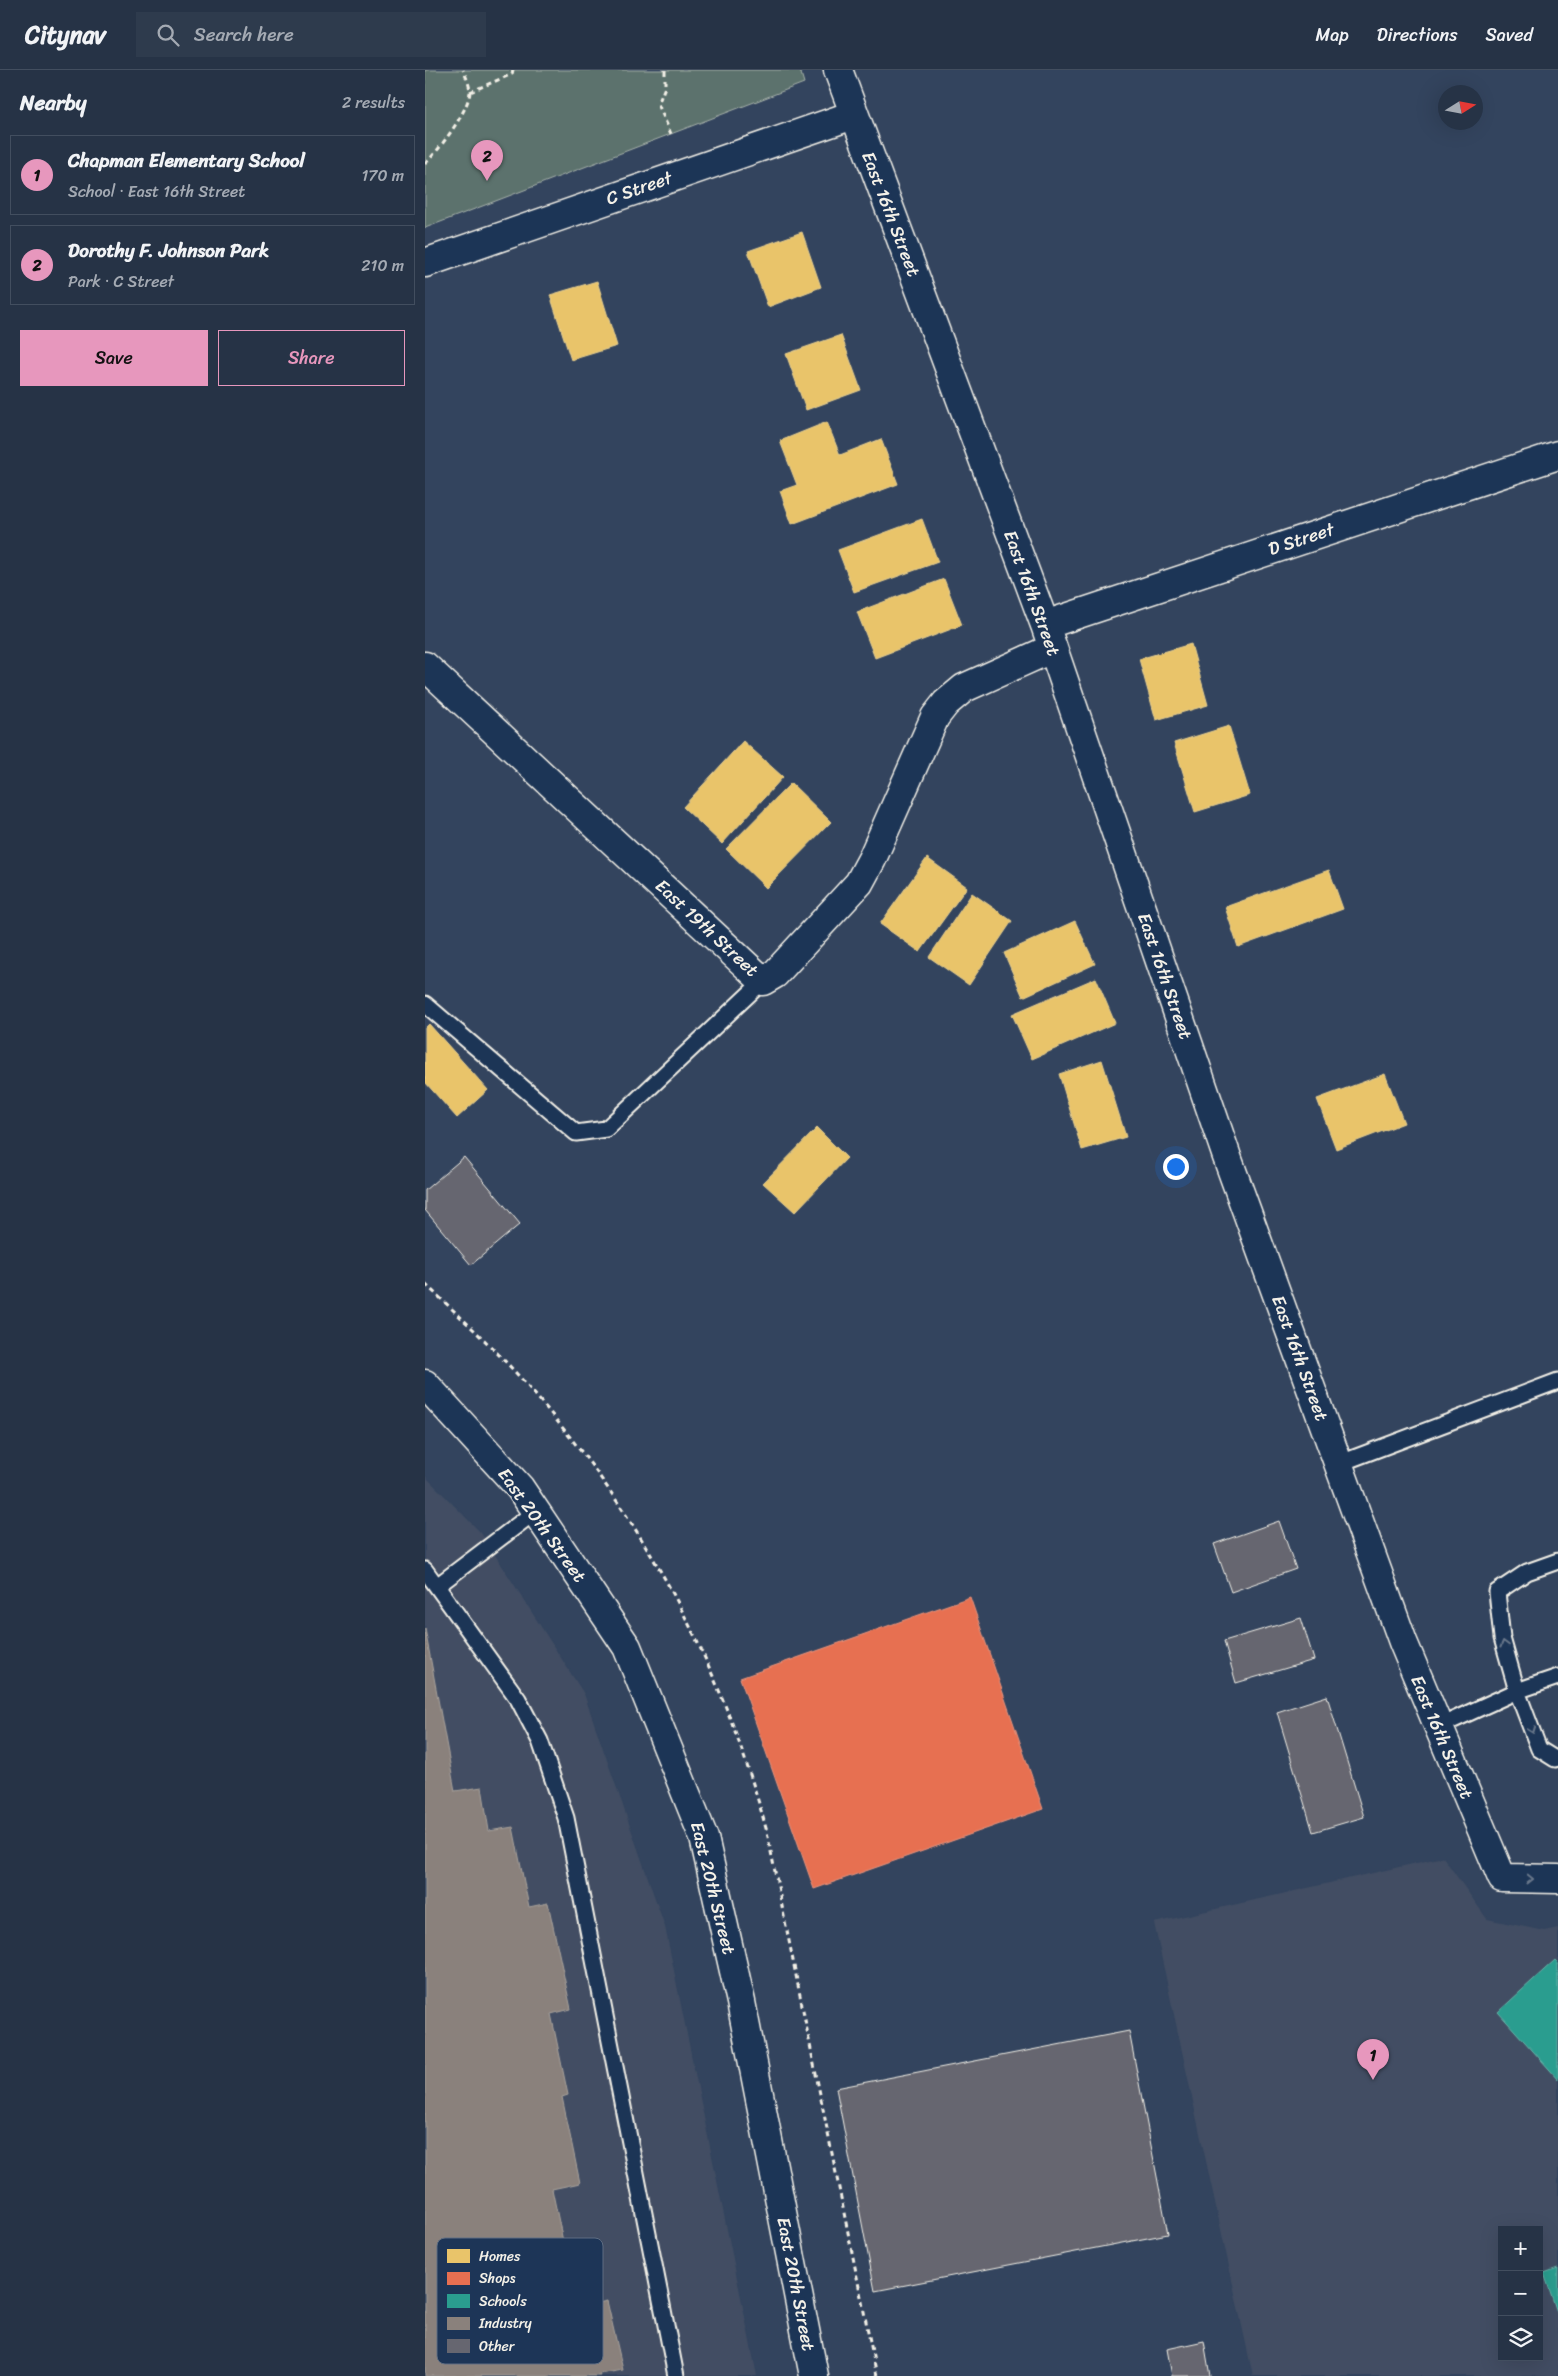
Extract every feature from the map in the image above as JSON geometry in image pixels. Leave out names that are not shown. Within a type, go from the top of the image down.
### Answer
[{"type":"street","name":"East 16th Street","points":[[838,70],[853,115],[1049,636],[1227,1157],[1403,1642],[1502,1878],[1558,1879]]},
{"type":"street","name":"C Street","points":[[425,263],[853,115]]},
{"type":"street","name":"D Street","points":[[1049,636],[1558,455]]},
{"type":"street","name":"East 19th Street","points":[[425,666],[763,981],[775,974],[859,884],[935,717],[946,703],[964,688],[1049,636]]},
{"type":"street","name":"East 20th Street","points":[[425,1384],[520,1488],[627,1647],[704,1838],[741,2002],[814,2376]]},
{"type":"lane","points":[[425,1004],[576,1133],[606,1129],[763,981]]},
{"type":"lane","points":[[1338,1464],[1558,1381]]},
{"type":"lane","points":[[437,1586],[536,1511]]},
{"type":"lane","points":[[1558,1561],[1527,1572],[1497,1592],[1502,1638],[1517,1691],[1539,1749],[1558,1758]]},
{"type":"lane","points":[[425,1570],[518,1700],[540,1741],[566,1818],[676,2376]]},
{"type":"lane","points":[[1438,1727],[1517,1691],[1558,1677]]},
{"type":"path","points":[[463,70],[470,92]]},
{"type":"path","points":[[425,164],[445,142],[470,92],[512,74],[513,70]]},
{"type":"path","points":[[665,70],[665,87],[658,104],[671,134]]},
{"type":"shaded area","points":[[425,1476],[481,1533],[584,1694],[665,1927],[757,2376],[425,2376]]},
{"type":"shaded area","points":[[1443,1857],[1487,1919],[1544,1931],[1558,1928],[1558,2376],[1253,2376],[1154,1923]]},
{"type":"green space","points":[[425,70],[800,70],[804,83],[425,228]]},
{"type":"building: Homes","points":[[802,232],[821,287],[768,307],[748,251]]},
{"type":"building: Homes","points":[[597,281],[617,346],[571,360],[550,295]]},
{"type":"building: Homes","points":[[841,335],[861,390],[806,410],[786,354]]},
{"type":"building: Homes","points":[[827,422],[840,455],[881,439],[898,484],[792,524],[780,491],[797,485],[780,441]]},
{"type":"building: Homes","points":[[922,519],[938,562],[854,592],[838,550]]},
{"type":"building: Homes","points":[[944,579],[962,625],[875,658],[857,612]]},
{"type":"building: Homes","points":[[1191,644],[1208,705],[1156,720],[1139,659]]},
{"type":"building: Homes","points":[[1229,726],[1250,795],[1195,812],[1174,743]]},
{"type":"building: Homes","points":[[743,741],[783,777],[722,844],[683,807]]},
{"type":"building: Homes","points":[[791,783],[831,822],[766,888],[726,849]]},
{"type":"building: Homes","points":[[927,858],[967,887],[920,952],[880,924]]},
{"type":"building: Homes","points":[[1329,870],[1343,909],[1238,947],[1225,907]]},
{"type":"building: Homes","points":[[972,893],[1012,921],[969,985],[929,957]]},
{"type":"building: Homes","points":[[1075,921],[1095,964],[1023,997],[1004,953]]},
{"type":"building: Homes","points":[[1096,978],[1115,1023],[1032,1059],[1012,1014]]},
{"type":"building: Homes","points":[[429,1024],[488,1090],[457,1118],[425,1082],[425,1028]]},
{"type":"building: Homes","points":[[1102,1060],[1126,1137],[1082,1150],[1059,1074]]},
{"type":"building: Homes","points":[[1385,1074],[1404,1123],[1336,1149],[1317,1099]]},
{"type":"building: Homes","points":[[817,1128],[847,1158],[795,1212],[763,1183]]},
{"type":"building: Shops","points":[[970,1597],[1043,1809],[814,1889],[740,1678]]},
{"type":"building: Schools","points":[[1555,1960],[1558,1963],[1558,2079],[1498,2012]]},
{"type":"building: Schools","points":[[1558,2268],[1558,2315],[1544,2273]]},
{"type":"building: Industry","points":[[425,1629],[455,1791],[482,1787],[489,1831],[513,1827],[529,1907],[548,1903],[571,2009],[551,2014],[568,2095],[562,2097],[580,2183],[552,2189],[562,2238],[437,2238],[437,2364],[603,2364],[603,2302],[607,2301],[623,2370],[599,2374],[600,2376],[425,2376]]},
{"type":"building: Other","points":[[464,1157],[520,1224],[471,1265],[425,1210],[425,1190]]},
{"type":"building: Other","points":[[1279,1521],[1296,1569],[1231,1592],[1214,1544]]},
{"type":"building: Other","points":[[1301,1618],[1314,1660],[1236,1683],[1224,1641]]},
{"type":"building: Other","points":[[1327,1696],[1364,1817],[1313,1832],[1277,1712]]},
{"type":"building: Other","points":[[1129,2031],[1168,2234],[875,2291],[836,2088]]},
{"type":"building: Other","points":[[1204,2341],[1210,2376],[1172,2376],[1167,2349]]},
{"type":"place","name":"Dorothy F. Johnson Park","points":[[487,181]]},
{"type":"place","name":"Chapman Elementary School","points":[[1373,2080]]}]
